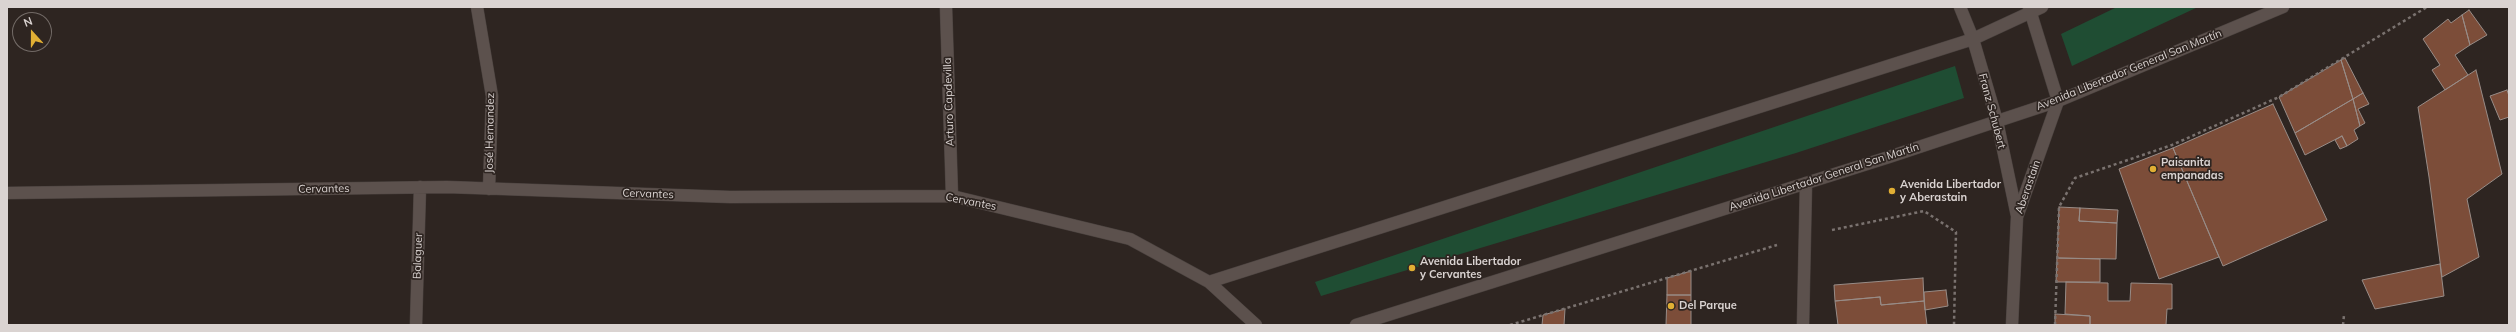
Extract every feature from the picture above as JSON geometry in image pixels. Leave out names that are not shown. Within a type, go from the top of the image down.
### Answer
[{"type":"street","name":"José Hernandez","points":[[476,7],[492,96],[489,189]]},
{"type":"street","name":"Arturo Capdevilla","points":[[946,7],[952,196]]},
{"type":"street","name":"Franz Schubert","points":[[1960,7],[1973,38],[1997,121],[2017,217]]},
{"type":"street","points":[[1209,282],[1973,38],[2030,10],[2042,7]]},
{"type":"street","name":"Avenida Libertador General San Martín","points":[[1356,325],[1997,121],[2058,100],[2283,7]]},
{"type":"street","points":[[2030,10],[2058,100]]},
{"type":"street","name":"Aberastain","points":[[2012,325],[2017,217],[2058,100]]},
{"type":"street","points":[[1803,325],[1806,183]]},
{"type":"street","name":"Cervantes","points":[[7,193],[420,188],[730,197],[952,196],[1130,239],[1209,282],[1256,325]]},
{"type":"street","name":"Balaguer","points":[[416,325],[420,188]]},
{"type":"path","points":[[2055,325],[2059,207],[2075,178],[2172,145],[2279,97],[2428,7]]},
{"type":"path","points":[[1510,325],[1805,237],[1924,211],[1956,232],[1954,325]]},
{"type":"path","points":[[2344,315],[2344,325]]},
{"type":"green space","points":[[2117,7],[2198,7],[2072,66],[2061,34]]},
{"type":"green space","points":[[1955,66],[1964,98],[1796,153],[1321,296],[1315,282]]},
{"type":"building","points":[[2469,10],[2487,35],[2470,45],[2462,15]]},
{"type":"building","points":[[2462,15],[2470,45],[2455,55],[2468,75],[2445,90],[2432,70],[2440,65],[2423,39],[2448,19],[2451,23]]},
{"type":"building","points":[[2345,58],[2363,93],[2353,99],[2341,60]]},
{"type":"building","points":[[2341,60],[2353,99],[2295,133],[2279,97]]},
{"type":"building","points":[[2476,70],[2502,174],[2467,199],[2479,257],[2442,277],[2418,107]]},
{"type":"building","points":[[2507,90],[2509,96],[2509,117],[2500,120],[2490,96]]},
{"type":"building","points":[[2363,93],[2369,104],[2358,109],[2365,123],[2360,126],[2353,99]]},
{"type":"building","points":[[2353,99],[2360,126],[2354,130],[2358,139],[2347,146],[2342,136],[2305,155],[2295,133]]},
{"type":"building","points":[[2273,104],[2327,220],[2223,266],[2173,148]]},
{"type":"building","points":[[2342,136],[2347,146],[2340,149],[2335,140]]},
{"type":"building","points":[[2173,148],[2219,257],[2159,279],[2119,169]]},
{"type":"building","points":[[2059,207],[2080,208],[2079,221],[2117,223],[2116,259],[2057,258]]},
{"type":"building","points":[[2080,208],[2118,210],[2117,223],[2079,221]]},
{"type":"building","points":[[2057,258],[2100,259],[2100,282],[2056,282]]},
{"type":"building","points":[[2440,264],[2444,296],[2375,309],[2362,280]]},
{"type":"building","points":[[1691,271],[1691,295],[1667,295],[1667,278]]},
{"type":"building","points":[[1923,278],[1924,301],[1881,305],[1880,297],[1835,301],[1834,285]]},
{"type":"building","points":[[2066,282],[2108,283],[2108,301],[2130,301],[2131,283],[2172,284],[2172,309],[2167,309],[2166,325],[2090,325],[2090,316],[2065,314]]},
{"type":"building","points":[[1946,290],[1948,306],[1925,310],[1924,292]]},
{"type":"building","points":[[1667,295],[1691,295],[1691,325],[1666,325]]},
{"type":"building","points":[[1880,297],[1881,305],[1924,301],[1927,325],[1838,325],[1835,301]]},
{"type":"building","points":[[1565,309],[1564,325],[1542,325],[1543,315]]},
{"type":"building","points":[[2055,314],[2090,316],[2090,325],[2055,325]]},
{"type":"place","name":"Paisanita empanadas","points":[[2153,169]]},
{"type":"place","name":"Avenida Libertador y Aberastain","points":[[1892,191]]},
{"type":"place","name":"Avenida Libertador y Cervantes","points":[[1412,268]]},
{"type":"place","name":"Del Parque","points":[[1671,306]]}]
